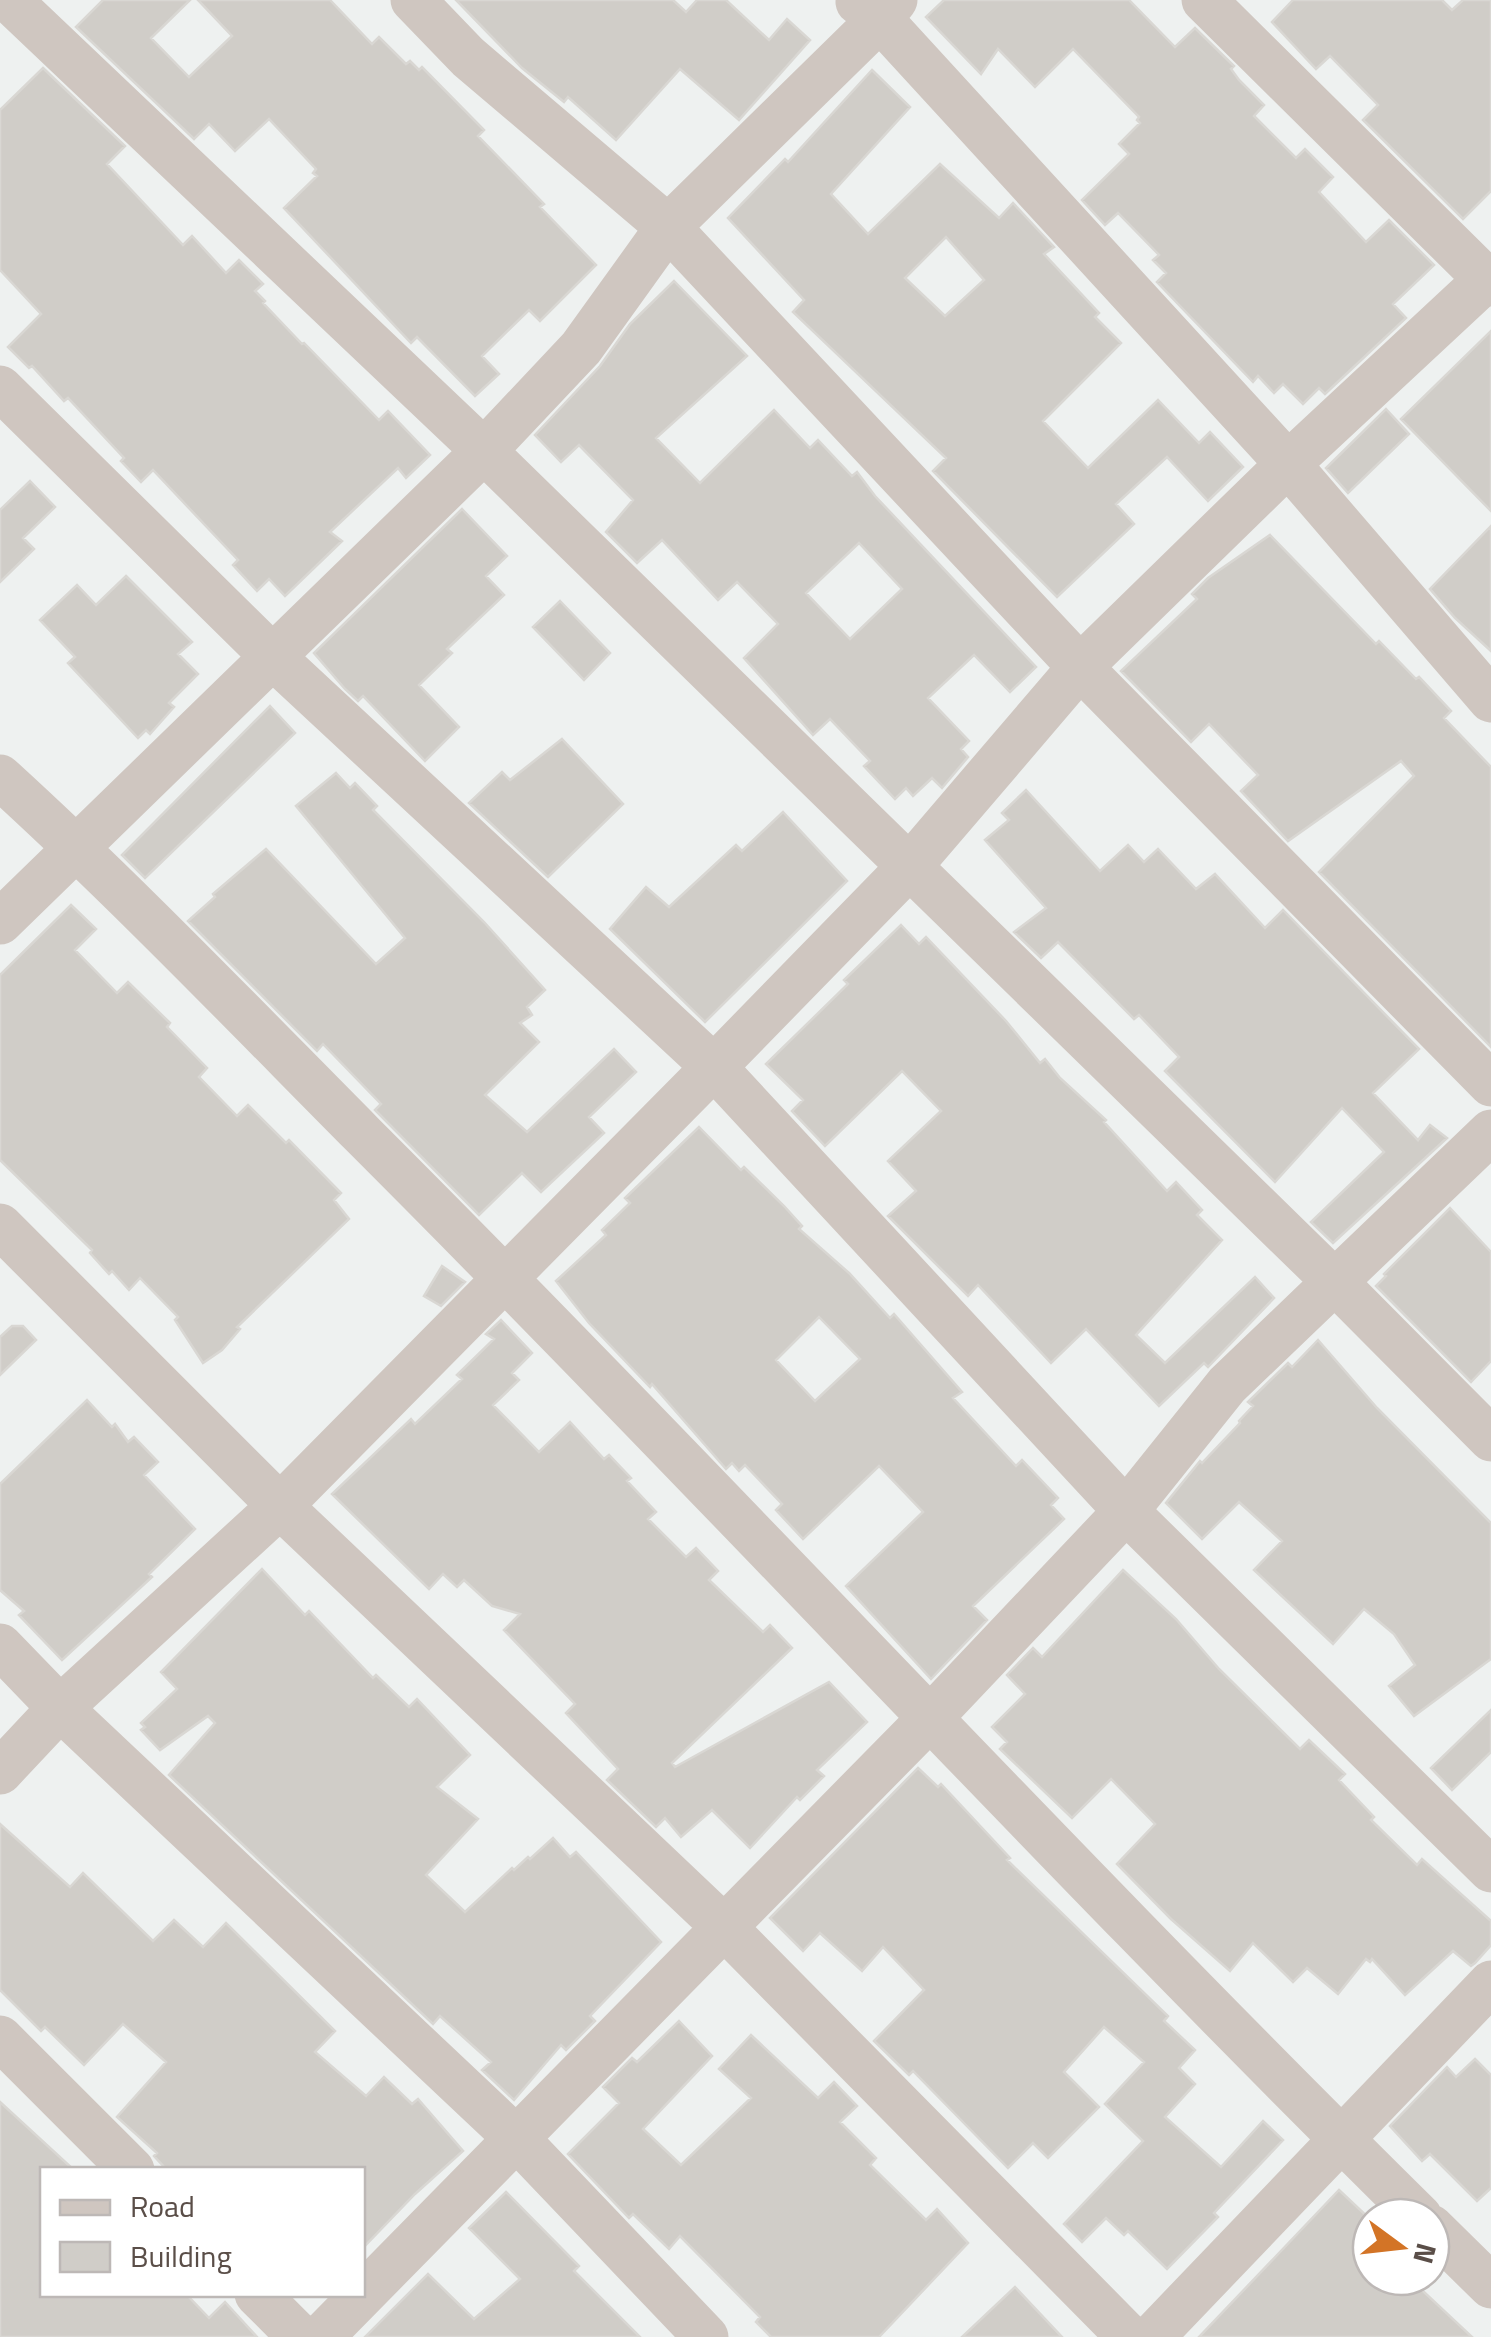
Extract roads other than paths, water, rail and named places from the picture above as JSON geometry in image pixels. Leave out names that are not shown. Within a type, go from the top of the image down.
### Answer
[{"type":"street","points":[[413,0],[468,57],[668,227],[1080,667],[1491,1084]]},
{"type":"street","points":[[0,1772],[60,1708],[280,1506],[714,1067],[909,867],[1080,667],[1288,464],[1490,279],[1204,0]]},
{"type":"street","points":[[10,6],[484,451],[1491,1439]]},
{"type":"street","points":[[0,922],[484,451],[581,348],[668,227],[877,6],[1288,464],[1491,700]]},
{"type":"street","points":[[0,388],[274,658],[714,1067],[1126,1511],[1491,1870]]},
{"type":"street","points":[[0,777],[78,849],[506,1278],[929,1719],[1400,2197]]},
{"type":"street","points":[[365,2293],[929,1719],[1126,1511],[1227,1385],[1491,1132]]},
{"type":"street","points":[[0,1226],[280,1506],[725,1928],[1129,2337]]},
{"type":"street","points":[[0,1646],[60,1708],[518,2140],[706,2337]]},
{"type":"street","points":[[1152,2337],[1491,1983]]},
{"type":"street","points":[[0,2038],[129,2167]]},
{"type":"street","points":[[1451,2247],[1491,2286]]},
{"type":"street","points":[[260,2297],[300,2337]]},
{"type":"street","points":[[321,2337],[361,2297]]}]
